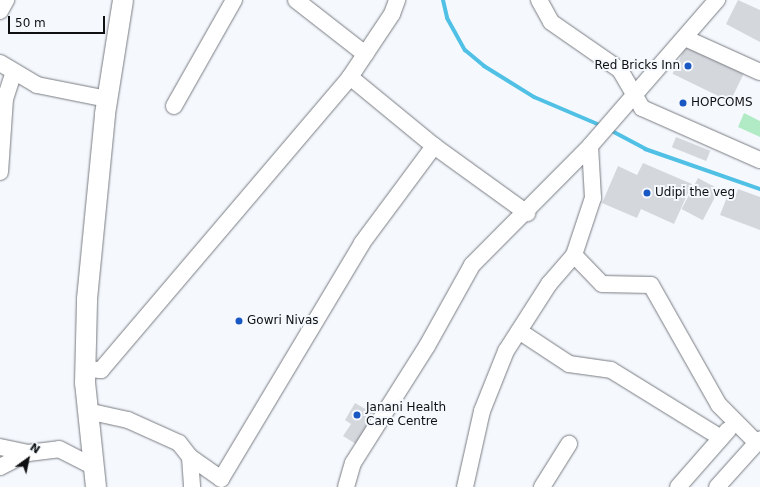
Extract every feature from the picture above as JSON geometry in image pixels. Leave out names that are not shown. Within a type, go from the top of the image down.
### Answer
[{"type":"main road","points":[[96,487],[92,466],[85,370],[87,299],[107,99],[123,0]]},
{"type":"street","points":[[0,11],[6,0]]},
{"type":"street","points":[[174,106],[234,0]]},
{"type":"street","points":[[296,0],[365,54]]},
{"type":"street","points":[[85,370],[101,370],[350,77],[392,14],[397,0]]},
{"type":"street","points":[[539,0],[551,22],[620,70],[636,92],[642,108],[760,160]]},
{"type":"street","points":[[346,487],[353,463],[427,346],[472,265],[527,213],[590,146],[717,0]]},
{"type":"street","points":[[685,38],[760,72]]},
{"type":"street","points":[[0,63],[37,85],[107,99]]},
{"type":"street","points":[[0,172],[6,99],[14,72]]},
{"type":"street","points":[[350,77],[434,146],[527,213]]},
{"type":"street","points":[[87,411],[128,420],[160,433],[179,443],[190,457],[219,483],[362,243],[434,146]]},
{"type":"street","points":[[465,487],[482,411],[506,351],[549,284],[574,255],[594,198],[590,146]]},
{"type":"street","points":[[574,255],[602,284],[651,285],[720,405],[734,423],[757,440],[717,487]]},
{"type":"street","points":[[518,331],[569,364],[611,370],[721,438]]},
{"type":"street","points":[[678,487],[734,423]]},
{"type":"street","points":[[542,487],[569,444]]},
{"type":"street","points":[[0,447],[28,453]]},
{"type":"street","points":[[0,467],[28,453],[59,449],[92,466]]},
{"type":"street","points":[[190,457],[192,487]]},
{"type":"green space","points":[[744,113],[760,121],[760,137],[738,127]]},
{"type":"building","points":[[738,0],[760,10],[760,42],[726,24]]},
{"type":"building","points":[[687,44],[745,72],[730,102],[673,74]]},
{"type":"building","points":[[676,137],[710,151],[706,161],[672,147]]},
{"type":"building","name":"Udipi the veg","points":[[643,163],[692,184],[674,224],[641,209],[637,218],[602,203],[618,166],[637,175]]},
{"type":"building","points":[[698,178],[719,189],[703,220],[682,209]]},
{"type":"building","points":[[738,189],[760,197],[760,230],[720,215],[727,197],[734,200]]},
{"type":"building","points":[[355,403],[374,414],[356,444],[343,436],[351,424],[345,420]]},
{"type":"waterway","points":[[443,0],[447,18],[465,50],[484,66],[534,97],[602,126]]},
{"type":"waterway","points":[[610,130],[645,149],[760,189]]},
{"type":"place","name":"Red Bricks Inn","points":[[688,66]]},
{"type":"place","name":"HOPCOMS","points":[[683,103]]},
{"type":"place","name":"Udipi the veg","points":[[647,193]]},
{"type":"place","name":"Gowri Nivas","points":[[239,321]]},
{"type":"place","name":"Janani Health Care Centre","points":[[357,415]]}]
